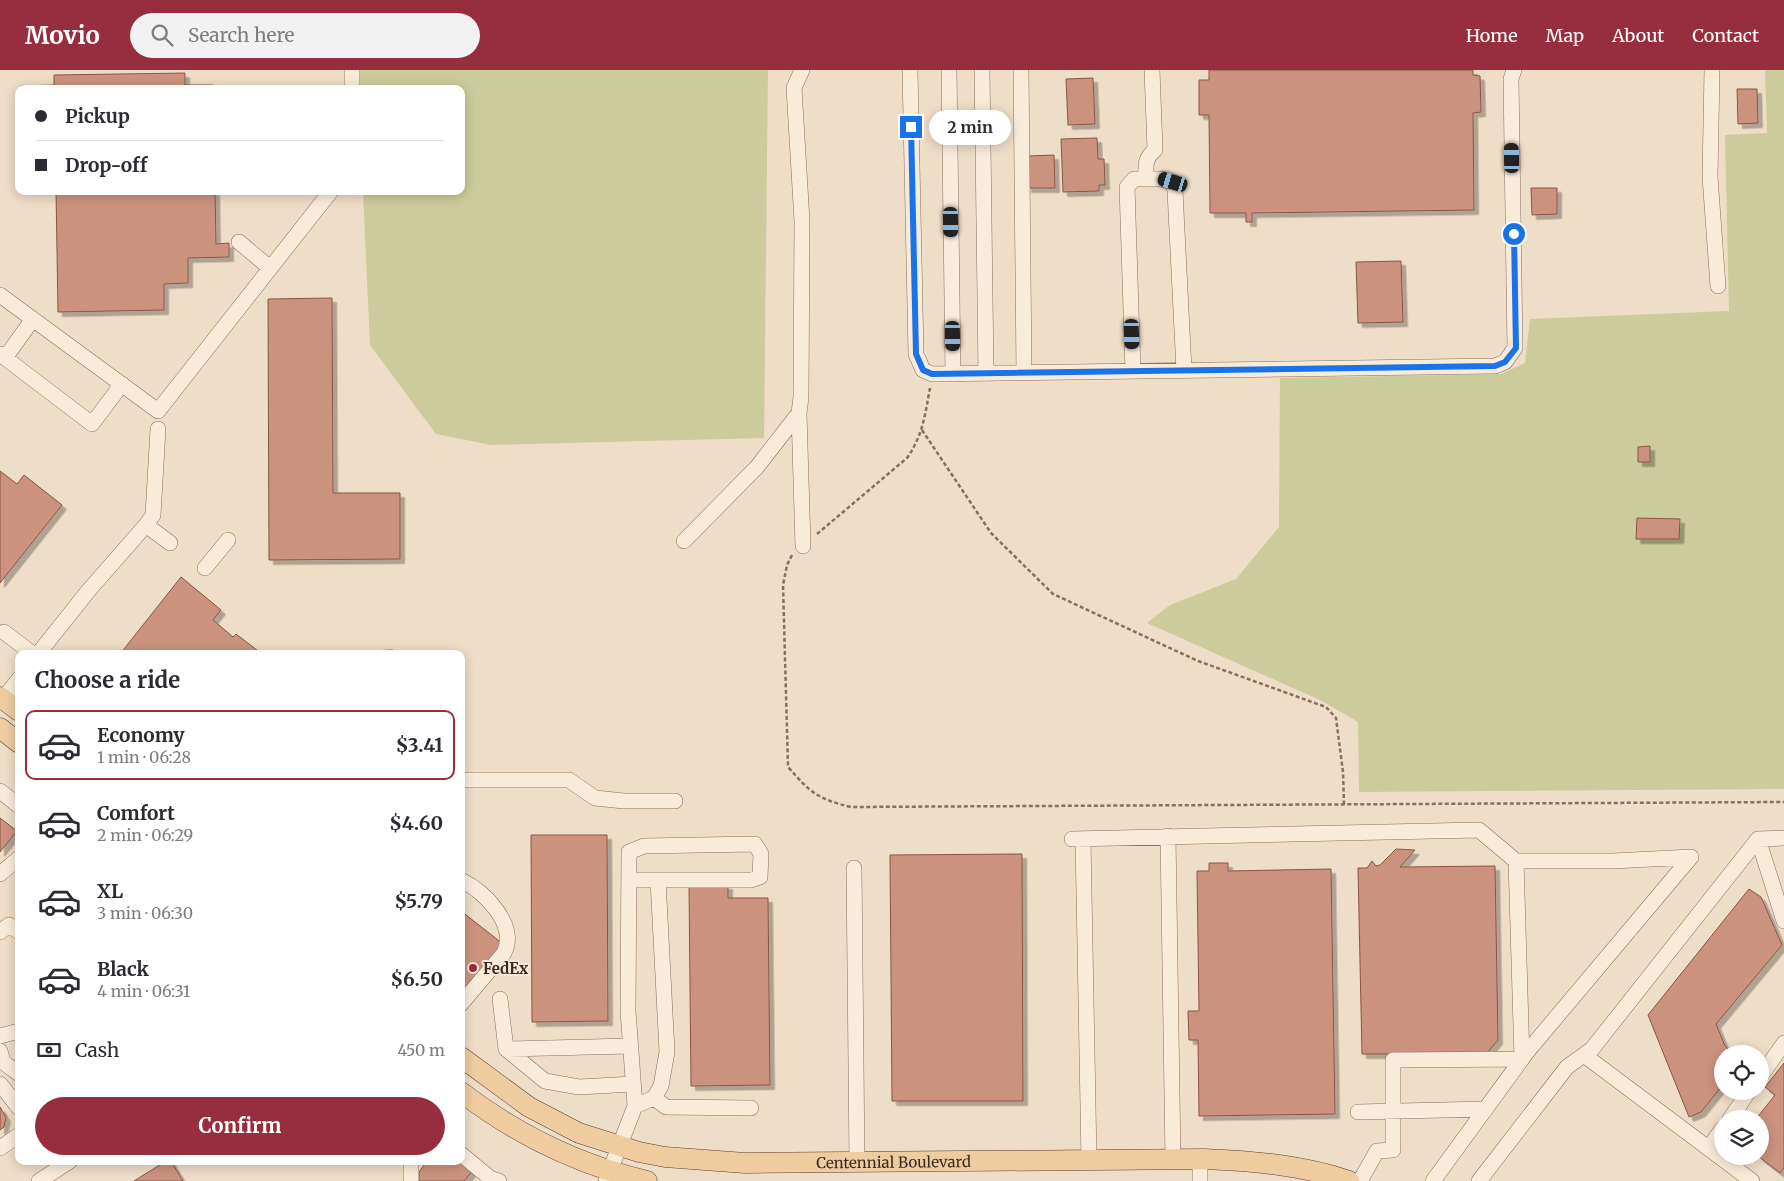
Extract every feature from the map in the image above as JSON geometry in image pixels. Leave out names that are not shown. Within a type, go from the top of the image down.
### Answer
[{"type":"main road","points":[[1,698],[15,708]]},
{"type":"main road","points":[[0,728],[15,740]]},
{"type":"main road","name":"Centennial Boulevard","points":[[465,1060],[529,1107],[579,1132],[642,1153],[702,1161],[746,1163],[1173,1159],[1256,1161],[1302,1168],[1349,1181]]},
{"type":"main road","points":[[465,1097],[522,1133],[608,1175],[647,1181]]},
{"type":"street","points":[[352,70],[352,85]]},
{"type":"street","points":[[802,70],[794,88],[802,220],[801,398],[799,413],[803,546]]},
{"type":"street","points":[[910,70],[916,354],[923,370],[932,374],[1495,366],[1505,362],[1516,348],[1511,79],[1514,70]]},
{"type":"street","points":[[948,70],[954,374]]},
{"type":"street","points":[[982,70],[986,373]]},
{"type":"street","points":[[1021,70],[1024,373]]},
{"type":"street","points":[[1146,179],[1148,155],[1155,150],[1152,70]]},
{"type":"street","points":[[1712,70],[1710,177],[1718,286]]},
{"type":"street","points":[[1133,371],[1127,186],[1134,180],[1161,178],[1173,182],[1175,191],[1184,370]]},
{"type":"street","points":[[0,295],[158,411],[328,195]]},
{"type":"street","points":[[240,242],[270,268]]},
{"type":"street","points":[[33,319],[3,356],[92,424],[122,384]]},
{"type":"street","points":[[684,541],[757,467],[799,413]]},
{"type":"street","points":[[41,650],[153,515],[158,429]]},
{"type":"street","points":[[146,525],[170,543]]},
{"type":"street","points":[[205,568],[228,540]]},
{"type":"street","points":[[4,632],[28,650]]},
{"type":"street","points":[[1,698],[15,683]]},
{"type":"street","points":[[465,780],[569,780],[595,798],[624,801],[675,801]]},
{"type":"street","points":[[0,791],[15,803]]},
{"type":"street","points":[[1089,1160],[1078,839],[1479,830],[1516,861],[1613,861],[1690,857],[1522,1059],[1433,1181]]},
{"type":"street","points":[[1168,836],[1173,1159]]},
{"type":"street","points":[[1478,1181],[1567,1068],[1592,1049],[1758,839],[1784,838]]},
{"type":"street","points":[[1758,839],[1784,921]]},
{"type":"street","points":[[608,1175],[635,1106],[628,1011],[629,852],[644,846],[755,844],[761,854],[760,878],[751,880],[629,880]]},
{"type":"street","points":[[0,874],[15,861]]},
{"type":"street","points":[[1516,861],[1522,1059]]},
{"type":"street","points":[[854,868],[856,1162]]},
{"type":"street","points":[[635,1106],[654,1098],[661,1086],[667,1052],[658,880]]},
{"type":"street","points":[[465,882],[490,901],[508,929],[509,944],[504,953],[465,999]]},
{"type":"street","points":[[0,932],[9,925],[15,929]]},
{"type":"street","points":[[500,999],[506,1049],[545,1081],[578,1087],[633,1084]]},
{"type":"street","points":[[0,1036],[15,1032]]},
{"type":"street","points":[[1769,1064],[1784,1043]]},
{"type":"street","points":[[506,1049],[630,1046]]},
{"type":"street","points":[[0,1051],[3,1062],[15,1071]]},
{"type":"street","points":[[1584,1054],[1752,1181]]},
{"type":"street","points":[[1360,1181],[1377,1151],[1393,1150],[1393,1060],[1522,1059]]},
{"type":"street","points":[[0,1084],[15,1103]]},
{"type":"street","points":[[654,1098],[666,1107],[751,1108]]},
{"type":"street","points":[[1358,1112],[1486,1109]]},
{"type":"street","points":[[0,1148],[15,1138]]},
{"type":"street","points":[[1709,1148],[1714,1141]]},
{"type":"street","points":[[465,1157],[493,1180]]},
{"type":"street","points":[[1200,1159],[1200,1181]]},
{"type":"street","points":[[39,1181],[62,1165]]},
{"type":"street","points":[[411,1165],[411,1181]]},
{"type":"path","points":[[932,374],[922,429],[916,444],[906,458],[793,554],[787,565],[783,585],[788,767],[809,791],[822,798],[851,807],[1784,802]]},
{"type":"path","points":[[922,429],[991,533],[1054,594],[1198,660],[1326,707],[1336,718],[1343,772],[1344,805]]},
{"type":"green space","points":[[360,70],[768,70],[764,438],[491,445],[436,434],[370,345],[363,195],[465,195],[465,85],[360,85]]},
{"type":"green space","points":[[1765,70],[1784,70],[1784,789],[1359,792],[1358,722],[1320,700],[1147,623],[1170,605],[1236,579],[1279,527],[1280,378],[1501,374],[1525,363],[1530,319],[1729,311],[1725,135],[1767,133]]},
{"type":"building","points":[[1209,70],[1473,70],[1473,75],[1480,76],[1481,112],[1473,113],[1474,210],[1252,213],[1252,222],[1246,222],[1246,213],[1210,213],[1209,115],[1199,115],[1199,80],[1209,80]]},
{"type":"building","points":[[185,73],[185,85],[54,85],[54,75]]},
{"type":"building","points":[[1093,78],[1095,124],[1068,125],[1066,79]]},
{"type":"building","points":[[1737,89],[1757,89],[1758,123],[1738,124]]},
{"type":"building","points":[[1097,138],[1098,159],[1104,159],[1105,185],[1099,185],[1099,191],[1063,192],[1061,139]]},
{"type":"building","points":[[1054,155],[1055,188],[1027,188],[1027,156]]},
{"type":"building","points":[[1531,188],[1557,188],[1557,214],[1532,215]]},
{"type":"building","points":[[56,195],[215,195],[216,244],[229,243],[229,257],[188,258],[188,283],[164,284],[164,310],[58,312]]},
{"type":"building","points":[[1401,261],[1403,322],[1358,323],[1356,262]]},
{"type":"building","points":[[332,298],[333,493],[400,493],[400,559],[269,560],[268,299]]},
{"type":"building","points":[[1650,446],[1650,462],[1638,462],[1638,447]]},
{"type":"building","points":[[0,471],[17,484],[24,475],[62,505],[0,583]]},
{"type":"building","points":[[1637,518],[1680,519],[1679,539],[1636,539]]},
{"type":"building","points":[[181,577],[221,610],[213,620],[233,637],[236,634],[257,650],[123,650]]},
{"type":"building","points":[[0,818],[15,829],[15,833],[0,852]]},
{"type":"building","points":[[531,835],[607,835],[608,1021],[532,1022]]},
{"type":"building","points":[[1396,849],[1415,850],[1400,867],[1495,866],[1498,1040],[1486,1054],[1362,1054],[1358,868],[1367,868],[1372,861],[1376,866],[1380,865]]},
{"type":"building","points":[[1022,854],[1023,1101],[892,1101],[890,855]]},
{"type":"building","points":[[1209,863],[1228,863],[1228,871],[1331,869],[1335,1114],[1199,1116],[1198,1040],[1189,1040],[1188,1011],[1199,1011],[1197,871],[1209,871]]},
{"type":"building","points":[[689,885],[728,885],[728,898],[768,898],[770,1085],[691,1086]]},
{"type":"building","points":[[1749,889],[1761,897],[1782,945],[1716,1024],[1725,1045],[1714,1045],[1714,1096],[1701,1112],[1689,1117],[1648,1015]]},
{"type":"building","name":"FedEx","points":[[465,914],[503,944],[465,987]]},
{"type":"building","points":[[1784,1063],[1784,1168],[1780,1173],[1769,1164],[1769,1110],[1763,1110],[1775,1095],[1769,1090],[1769,1082]]},
{"type":"building","points":[[0,1107],[6,1117],[4,1127],[0,1130]]},
{"type":"building","points":[[465,1164],[473,1170],[464,1181],[419,1181],[419,1172],[424,1165]]},
{"type":"building","points":[[160,1165],[173,1165],[183,1181],[134,1181]]},
{"type":"place","name":"FedEx","points":[[473,968]]},
{"type":"route","points":[[911,127],[916,354],[923,370],[932,374],[1495,366],[1505,362],[1516,348],[1514,234]]}]
